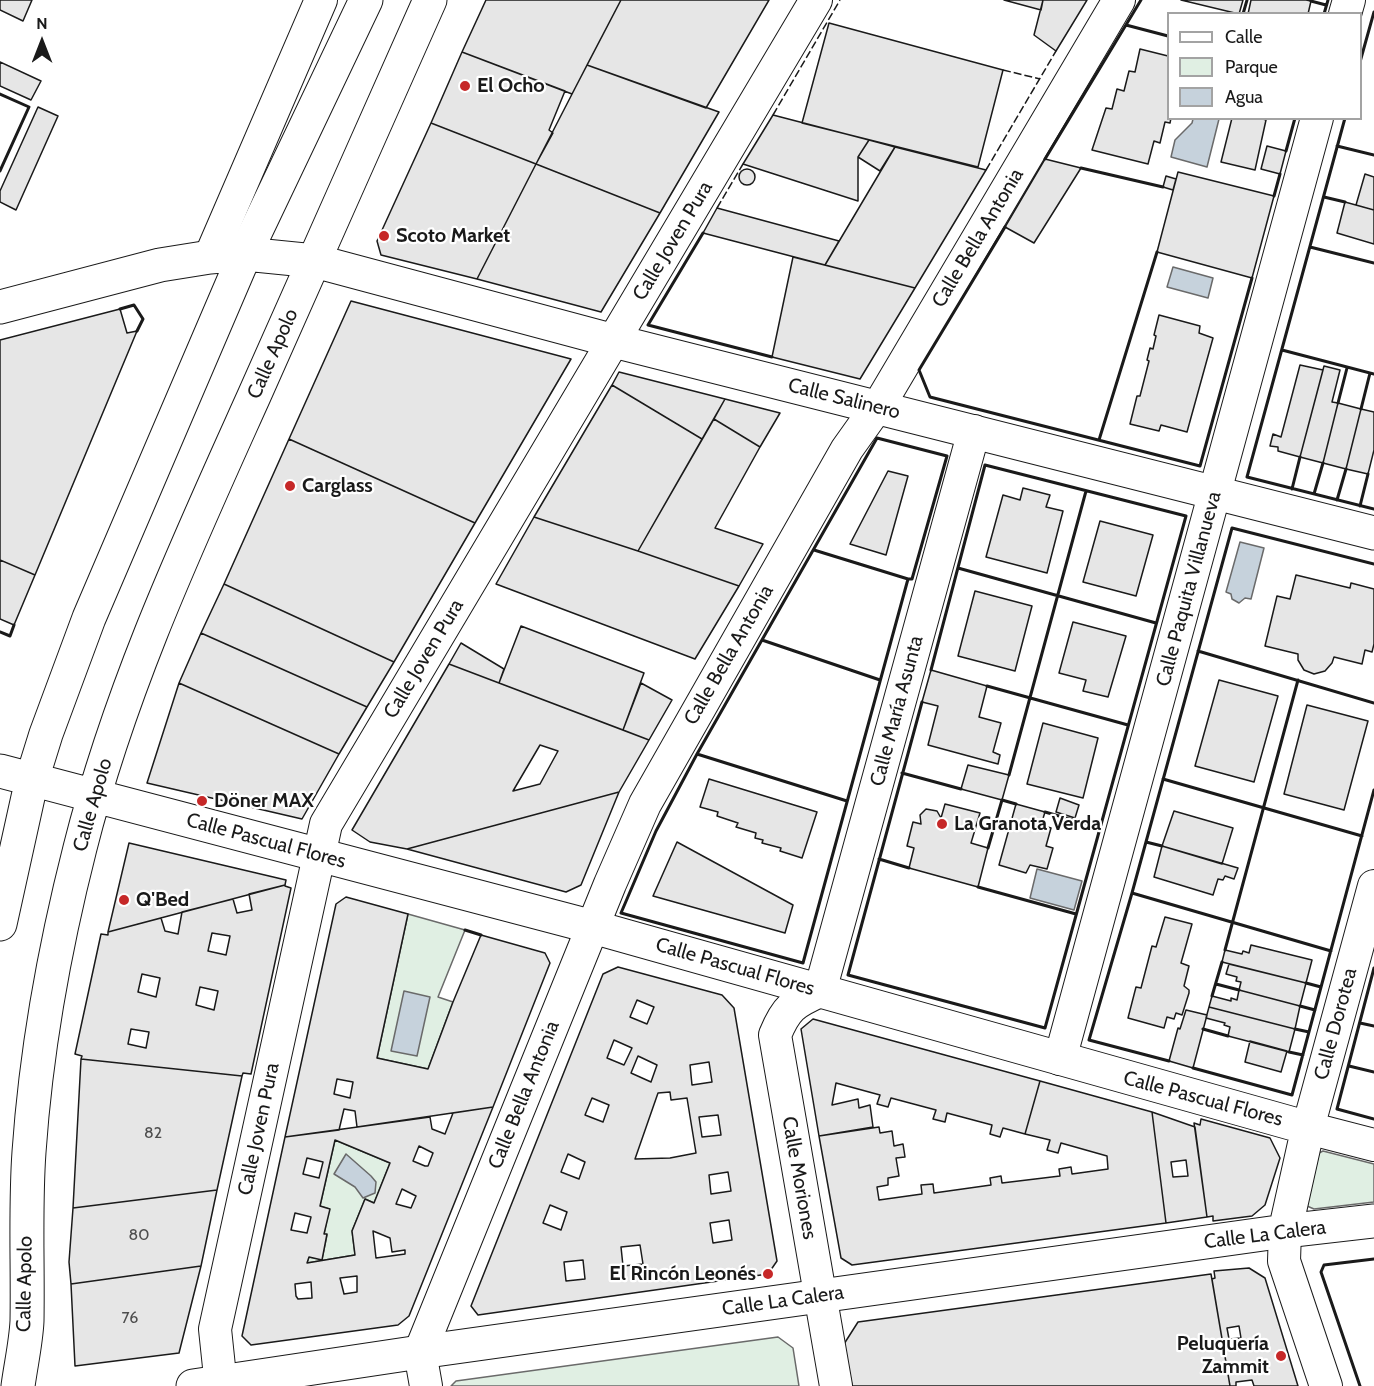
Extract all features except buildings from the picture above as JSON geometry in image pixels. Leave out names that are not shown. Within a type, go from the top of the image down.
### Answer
[{"type":"main road","points":[[0,924],[32,779],[93,607],[244,254],[366,0]]},
{"type":"main road","name":"Calle Apolo","points":[[18,1386],[27,1325],[29,1152],[36,1083],[57,952],[94,796],[128,691],[169,585],[430,0]]},
{"type":"main road","name":"Calle Salinero","points":[[0,307],[160,265],[210,257],[244,254],[315,261],[614,340],[1374,533]]},
{"type":"main road","name":"Calle Pascual Flores","points":[[0,771],[593,927],[1308,1128]]},
{"type":"main road","points":[[1285,1231],[1308,1128]]},
{"type":"main road","name":"Calle La Calera","points":[[212,1385],[420,1352],[1285,1231],[1374,1221]]},
{"type":"street","points":[[210,257],[321,0]]},
{"type":"street","name":"Calle Joven Pura","points":[[212,1385],[215,1329],[326,824],[816,0]]},
{"type":"street","name":"Calle Bella Antonia","points":[[420,1352],[593,927],[633,831],[659,777],[847,449],[878,407],[1119,0]]},
{"type":"street","name":"Calle Paquita Villanueva","points":[[1060,1059],[1316,120]]},
{"type":"street","name":"Calle María Asunta","points":[[820,991],[974,431]]},
{"type":"street","name":"Calle Dorotea","points":[[1308,1128],[1374,886]]},
{"type":"street","name":"Calle Moriones","points":[[820,991],[799,1000],[783,1015],[775,1035],[836,1386]]},
{"type":"street","name":"Calle Pascual Flores","points":[[1308,1128],[1374,1145]]},
{"type":"street","points":[[1285,1231],[1284,1261],[1326,1386]]},
{"type":"street","points":[[420,1352],[426,1386]]},
{"type":"green space","points":[[408,914],[465,930],[438,997],[453,1002],[428,1069],[377,1058]]},
{"type":"green space","points":[[335,1140],[390,1163],[374,1203],[365,1199],[352,1231],[355,1255],[307,1263],[309,1257],[322,1259],[329,1209],[320,1206]]},
{"type":"green space","points":[[1323,1151],[1374,1164],[1374,1202],[1314,1209],[1307,1206],[1319,1153]]},
{"type":"green space","points":[[778,1337],[793,1348],[799,1386],[451,1386],[456,1381]]},
{"type":"water","points":[[1193,120],[1219,120],[1207,167],[1171,157],[1175,140]]},
{"type":"water","points":[[1173,267],[1213,278],[1208,298],[1167,287]]},
{"type":"water","points":[[1240,542],[1264,548],[1251,599],[1245,598],[1239,603],[1226,592]]},
{"type":"water","points":[[1037,869],[1082,881],[1074,910],[1030,898]]},
{"type":"water","points":[[404,991],[430,997],[417,1056],[391,1051]]},
{"type":"water","points":[[346,1154],[376,1182],[375,1193],[363,1198],[355,1187],[334,1174]]},
{"type":"fence","points":[[773,115],[840,0]]},
{"type":"fence","points":[[986,170],[1056,51]]},
{"type":"fence","points":[[1003,70],[1040,79]]},
{"type":"fence","points":[[717,208],[743,164]]},
{"type":"wall","points":[[1045,159],[1141,0]]},
{"type":"wall","points":[[1244,12],[1247,0]]},
{"type":"wall","points":[[1325,12],[1328,0]]},
{"type":"wall","points":[[1311,1],[1326,5]]},
{"type":"wall","points":[[1362,55],[1374,12]]},
{"type":"wall","points":[[1126,25],[1167,36]]},
{"type":"wall","points":[[0,94],[29,107],[0,171]]},
{"type":"wall","points":[[1286,151],[1294,120]]},
{"type":"wall","points":[[1344,120],[1247,477],[1374,509]]},
{"type":"wall","points":[[1337,146],[1374,155]]},
{"type":"wall","points":[[1081,168],[1163,187]]},
{"type":"wall","points":[[1274,196],[1280,174]]},
{"type":"wall","points":[[1324,197],[1345,202]]},
{"type":"wall","points":[[1005,227],[919,370],[930,397],[1200,466],[1252,278]]},
{"type":"wall","points":[[703,233],[648,325],[772,357]]},
{"type":"wall","points":[[1310,247],[1374,263]]},
{"type":"wall","points":[[1099,440],[1157,252]]},
{"type":"wall","points":[[120,309],[134,305],[143,319],[137,331]]},
{"type":"wall","points":[[1282,350],[1374,374]]},
{"type":"wall","points":[[1338,403],[1347,368]]},
{"type":"wall","points":[[1361,409],[1370,373]]},
{"type":"wall","points":[[877,438],[947,456],[912,579],[908,579],[803,963],[621,913],[656,831],[697,754],[877,438]]},
{"type":"wall","points":[[1292,489],[1300,457]]},
{"type":"wall","points":[[1314,494],[1323,463]]},
{"type":"wall","points":[[922,702],[848,975],[1045,1028],[1186,516],[985,465],[931,670]]},
{"type":"wall","points":[[1337,500],[1346,469]]},
{"type":"wall","points":[[1360,506],[1368,474]]},
{"type":"wall","points":[[1009,775],[1086,491]]},
{"type":"wall","points":[[1169,1061],[1089,1040],[1132,893],[1232,528],[1374,564]]},
{"type":"wall","points":[[814,550],[908,579]]},
{"type":"wall","points":[[958,568],[1156,623]]},
{"type":"wall","points":[[10,636],[14,625]]},
{"type":"wall","points":[[0,632],[10,636]]},
{"type":"wall","points":[[762,640],[880,680]]},
{"type":"wall","points":[[1198,651],[1374,703]]},
{"type":"wall","points":[[1225,950],[1298,680]]},
{"type":"wall","points":[[987,686],[1128,725]]},
{"type":"wall","points":[[697,754],[847,801]]},
{"type":"wall","points":[[902,773],[961,789]]},
{"type":"wall","points":[[1163,779],[1362,836]]},
{"type":"wall","points":[[1193,1068],[1292,1095],[1374,790]]},
{"type":"wall","points":[[988,848],[1002,800],[1016,804]]},
{"type":"wall","points":[[1045,812],[1101,828]]},
{"type":"wall","points":[[1146,842],[1162,846]]},
{"type":"wall","points":[[879,859],[909,868]]},
{"type":"wall","points":[[978,887],[1076,914]]},
{"type":"wall","points":[[1132,893],[1331,951]]},
{"type":"wall","points":[[465,930],[481,935]]},
{"type":"wall","points":[[1212,996],[1222,962]]},
{"type":"wall","points":[[1374,968],[1337,1109],[1374,1119]]},
{"type":"wall","points":[[1306,983],[1321,987]]},
{"type":"wall","points":[[1216,984],[1239,990]]},
{"type":"wall","points":[[1300,1006],[1315,1010]]},
{"type":"wall","points":[[1360,1023],[1374,1026]]},
{"type":"wall","points":[[1203,1029],[1228,1036]]},
{"type":"wall","points":[[1295,1029],[1309,1032]]},
{"type":"wall","points":[[1289,1052],[1303,1055]]},
{"type":"wall","points":[[1349,1066],[1374,1072]]},
{"type":"wall","points":[[1360,1386],[1321,1272],[1324,1265],[1374,1259]]},
{"type":"place","name":"El Ocho","points":[[465,86]]},
{"type":"place","name":"Scoto Market","points":[[384,236]]},
{"type":"place","name":"Carglass","points":[[290,486]]},
{"type":"place","name":"Döner MAX","points":[[202,801]]},
{"type":"place","name":"La Granota Verda","points":[[942,824]]},
{"type":"place","name":"Q'Bed","points":[[124,900]]},
{"type":"place","name":"El Rincón Leonés","points":[[768,1274]]},
{"type":"place","name":"Peluquería Zammit","points":[[1281,1356]]}]
